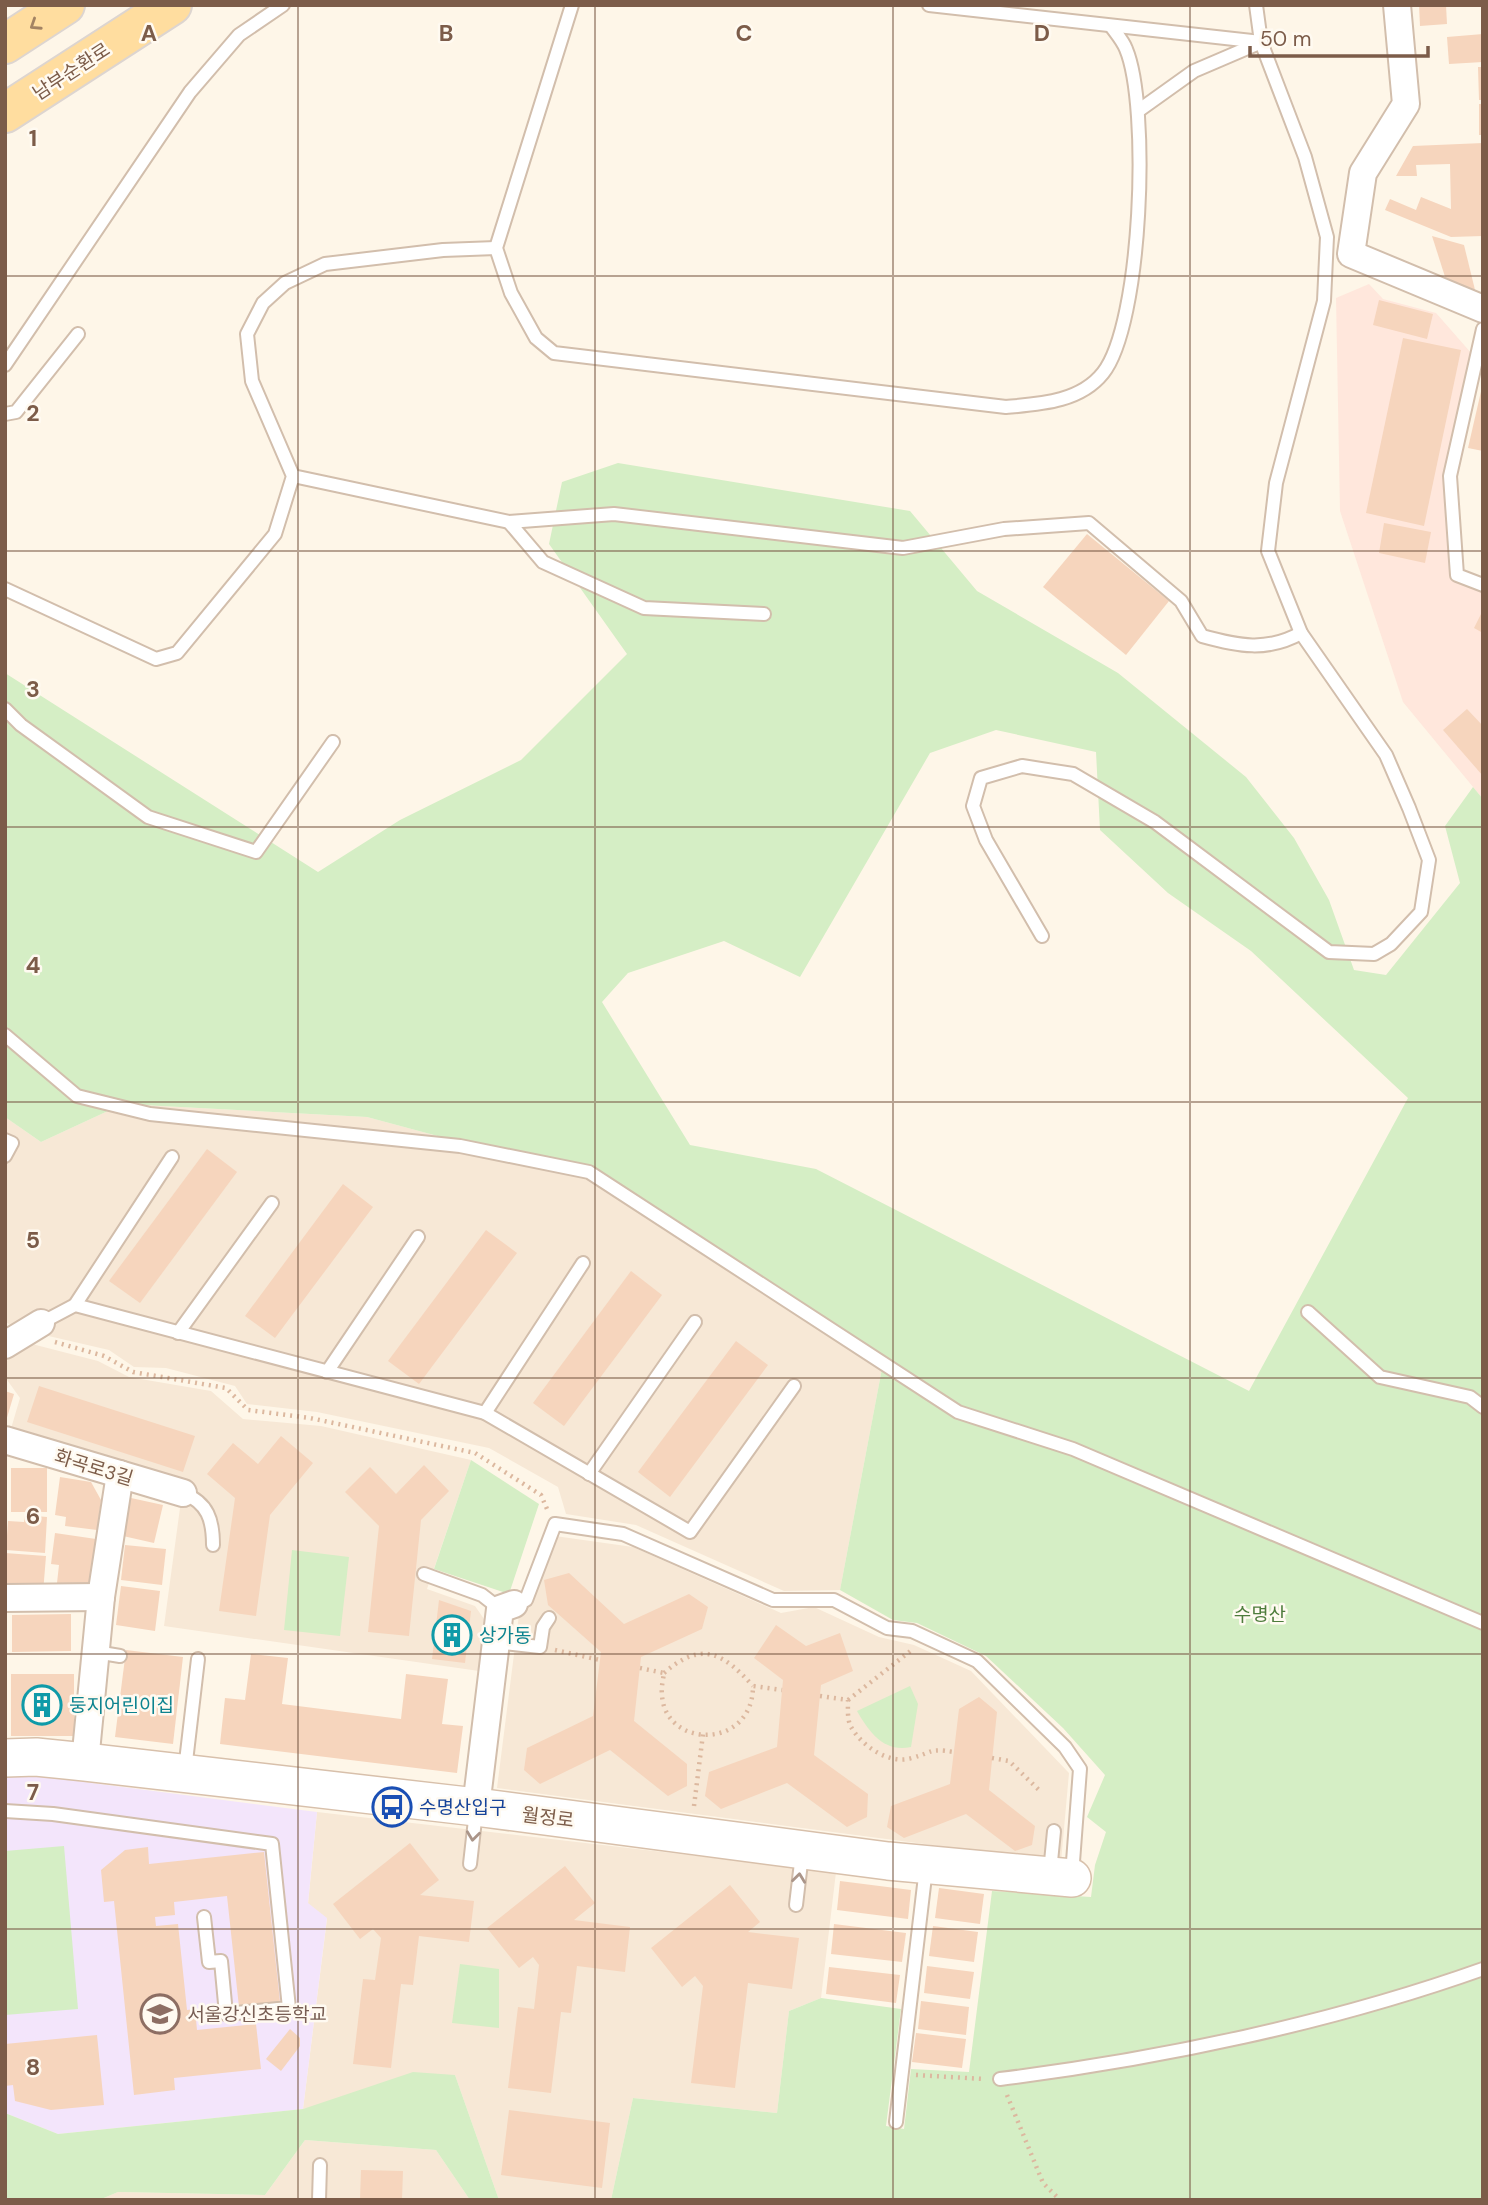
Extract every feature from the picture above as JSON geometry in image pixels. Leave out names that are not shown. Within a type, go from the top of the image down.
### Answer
[{"type":"main road","points":[[5,44],[65,5]]},
{"type":"main road","name":"남부순환로","points":[[5,113],[172,5]]},
{"type":"street","points":[[1397,5],[1406,104],[1363,173],[1351,254],[1483,309]]},
{"type":"street","name":"화곡로3길","points":[[5,1440],[183,1493]]},
{"type":"street","points":[[85,1762],[108,1654],[101,1597],[120,1474]]},
{"type":"street","points":[[5,1598],[101,1597]]},
{"type":"street","points":[[476,1807],[495,1642],[507,1606]]},
{"type":"street","name":"월정로","points":[[5,1758],[36,1757],[85,1762],[476,1807],[926,1865],[1060,1877]]},
{"type":"lane","points":[[5,365],[190,92],[239,35],[283,5]]},
{"type":"lane","points":[[572,5],[496,248],[511,293],[536,338],[554,353],[1006,407],[1048,403],[1080,393],[1104,372],[1127,317],[1134,273],[1138,111],[1126,49],[1111,26]]},
{"type":"lane","points":[[929,5],[1261,42]]},
{"type":"lane","points":[[1042,936],[986,840],[973,806],[981,778],[1022,766],[1073,774],[1155,822],[1329,952],[1374,954],[1391,944],[1421,912],[1429,860],[1400,787],[1386,755],[1301,633],[1268,551],[1276,483],[1324,301],[1327,237],[1305,157],[1261,42],[1256,5]]},
{"type":"lane","points":[[1138,111],[1194,71],[1261,42]]},
{"type":"lane","points":[[5,589],[156,659],[177,653],[275,534],[293,477],[252,382],[247,334],[263,303],[285,283],[324,264],[443,250],[496,248]]},
{"type":"lane","points":[[1483,329],[1450,476],[1457,575],[1483,586]]},
{"type":"lane","points":[[5,414],[16,412],[78,334]]},
{"type":"lane","points":[[293,477],[509,522],[614,514],[902,548],[1004,529],[1089,523],[1181,601],[1202,636],[1244,648],[1283,643],[1301,633]]},
{"type":"lane","points":[[509,522],[543,562],[644,608],[764,614]]},
{"type":"lane","points":[[5,709],[21,724],[148,817],[256,852],[333,742]]},
{"type":"lane","points":[[5,1035],[78,1096],[150,1114],[460,1146],[589,1172],[958,1412],[1073,1449],[1483,1623]]},
{"type":"lane","points":[[5,1140],[12,1143],[5,1156]]},
{"type":"lane","points":[[23,1334],[75,1305],[172,1157]]},
{"type":"lane","points":[[178,1333],[272,1203]]},
{"type":"lane","points":[[327,1372],[418,1237]]},
{"type":"lane","points":[[485,1413],[583,1263]]},
{"type":"lane","points":[[75,1305],[485,1413],[690,1532],[794,1386]]},
{"type":"lane","points":[[1308,1312],[1380,1377],[1469,1397],[1483,1406]]},
{"type":"lane","points":[[589,1474],[695,1322]]},
{"type":"lane","points":[[183,1493],[196,1499],[206,1509],[213,1527],[213,1545]]},
{"type":"lane","points":[[424,1574],[507,1606],[526,1600],[555,1524],[623,1534],[773,1600],[834,1601],[887,1628],[912,1631],[977,1661],[1065,1747],[1080,1769],[1060,1877]]},
{"type":"lane","points":[[495,1642],[540,1647],[542,1627],[549,1618]]},
{"type":"lane","points":[[184,1774],[198,1659]]},
{"type":"lane","points":[[470,1864],[476,1807]]},
{"type":"lane","points":[[5,1811],[272,1844],[289,2008],[226,2014],[220,1961],[209,1962],[204,1917]]},
{"type":"lane","points":[[1054,1831],[1060,1877]]},
{"type":"lane","points":[[796,1905],[802,1850]]},
{"type":"lane","points":[[896,2122],[926,1865]]},
{"type":"lane","points":[[1000,2079],[1108,2065],[1371,2006],[1483,1969]]},
{"type":"lane","points":[[319,2200],[320,2165]]},
{"type":"path","points":[[23,1334],[104,1356],[133,1372],[226,1388],[248,1410],[310,1418],[475,1454],[541,1495],[555,1524]]},
{"type":"path","points":[[820,1696],[848,1700],[927,1638]]},
{"type":"path","points":[[540,1647],[600,1660]]},
{"type":"path","points":[[753,1686],[753,1702],[743,1721],[719,1736],[690,1732],[672,1719],[662,1697],[664,1673],[680,1659],[711,1653],[730,1662],[753,1686],[782,1690]]},
{"type":"path","points":[[640,1668],[664,1673]]},
{"type":"path","points":[[848,1700],[850,1725],[875,1752],[893,1758],[911,1759],[930,1748],[954,1752]]},
{"type":"path","points":[[690,1835],[703,1734]]},
{"type":"path","points":[[992,1758],[1009,1761],[1040,1791]]},
{"type":"path","points":[[901,2074],[1000,2079],[1043,2183],[1060,2200]]},
{"type":"shaded area","points":[[1369,284],[1383,299],[1436,313],[1472,354],[1445,473],[1453,575],[1483,583],[1483,799],[1403,702],[1340,511],[1336,298]]},
{"type":"shaded area","points":[[123,1104],[367,1117],[597,1179],[884,1358],[840,1590],[784,1591],[636,1525],[566,1514],[558,1487],[489,1448],[317,1412],[247,1404],[235,1386],[166,1368],[134,1367],[109,1350],[14,1328],[5,1321],[5,1117],[41,1142]]},
{"type":"shaded area","points":[[32,1344],[98,1361],[129,1377],[211,1391],[243,1419],[321,1426],[471,1460],[427,1589],[475,1606],[484,1619],[479,1671],[164,1626],[183,1486],[10,1432],[20,1398],[5,1377],[5,1362]]},
{"type":"shaded area","points":[[555,1536],[633,1547],[781,1613],[814,1607],[879,1637],[914,1645],[971,1671],[1069,1773],[1061,1862],[497,1788],[520,1607]]},
{"type":"shaded area","name":"서울강신초등학교","points":[[30,1775],[317,1812],[308,1903],[327,1918],[303,2109],[58,2134],[5,2113],[5,1777]]},
{"type":"shaded area","points":[[317,1812],[836,1872],[821,1998],[789,2011],[777,2113],[633,2098],[611,2200],[499,2200],[455,2075],[303,2109],[327,1919],[308,1904]]},
{"type":"shaded area","points":[[305,2140],[436,2150],[470,2200],[99,2200],[118,2192],[265,2195]]},
{"type":"green space","name":"수명산","points":[[618,463],[910,511],[977,591],[1118,673],[1246,777],[1294,838],[1329,900],[1354,970],[1386,975],[1460,883],[1445,826],[1473,787],[1483,799],[1483,2200],[611,2200],[633,2098],[777,2113],[789,2011],[821,1998],[901,2009],[886,2126],[904,2129],[911,2069],[969,2072],[992,1891],[1091,1897],[1095,1865],[1106,1832],[1087,1817],[1105,1775],[1063,1728],[986,1656],[917,1623],[893,1620],[840,1590],[884,1358],[597,1179],[367,1117],[123,1104],[41,1142],[5,1117],[5,673],[318,872],[400,820],[521,760],[627,654],[549,544],[562,482]],"holes":[[[996,730],[1096,752],[1100,830],[1168,893],[1251,951],[1408,1098],[1249,1391],[816,1169],[690,1145],[602,1002],[628,973],[724,941],[800,977],[930,753]]]},
{"type":"green space","points":[[471,1460],[539,1504],[509,1594],[434,1569]]},
{"type":"green space","points":[[292,1550],[349,1557],[340,1636],[284,1630]]},
{"type":"green space","points":[[910,1686],[918,1704],[911,1747],[893,1747],[872,1733],[857,1711]]},
{"type":"green space","points":[[64,1846],[78,2009],[5,2015],[5,1851]]},
{"type":"green space","points":[[460,1964],[499,1969],[499,2028],[452,2023]]},
{"type":"green space","points":[[413,2072],[455,2075],[499,2200],[470,2200],[436,2150],[305,2140],[265,2195],[118,2192],[99,2200],[5,2200],[5,2113],[58,2134],[303,2109]]},
{"type":"building","points":[[1419,5],[1446,5],[1447,24],[1420,26]]},
{"type":"building","points":[[1483,34],[1483,62],[1449,64],[1447,37]]},
{"type":"building","points":[[1478,67],[1483,67],[1483,100],[1479,100]]},
{"type":"building","points":[[1479,104],[1483,104],[1483,135],[1479,135]]},
{"type":"building","points":[[1483,143],[1483,236],[1451,237],[1385,210],[1390,199],[1416,210],[1421,197],[1451,209],[1450,164],[1416,165],[1417,176],[1396,176],[1413,146]]},
{"type":"building","points":[[1432,236],[1464,245],[1476,294],[1447,283]]},
{"type":"building","points":[[1379,300],[1433,314],[1427,339],[1373,325]]},
{"type":"building","points":[[1403,338],[1461,350],[1424,526],[1366,513]]},
{"type":"building","points":[[1483,387],[1483,451],[1468,448]]},
{"type":"building","points":[[1384,523],[1431,532],[1425,563],[1379,553]]},
{"type":"building","points":[[1087,534],[1169,601],[1126,655],[1043,587]]},
{"type":"building","points":[[1483,610],[1483,633],[1474,628]]},
{"type":"building","points":[[1467,709],[1483,726],[1483,776],[1443,730]]},
{"type":"building","points":[[207,1149],[237,1172],[140,1303],[109,1281]]},
{"type":"building","points":[[343,1184],[373,1207],[275,1338],[245,1316]]},
{"type":"building","points":[[486,1230],[517,1253],[419,1384],[388,1361]]},
{"type":"building","points":[[631,1271],[662,1295],[564,1426],[533,1403]]},
{"type":"building","points":[[736,1341],[768,1365],[670,1497],[638,1472]]},
{"type":"building","points":[[39,1386],[195,1436],[183,1472],[27,1422]]},
{"type":"building","points":[[5,1391],[14,1394],[6,1421],[5,1421]]},
{"type":"building","points":[[281,1436],[313,1463],[270,1515],[256,1616],[219,1611],[235,1498],[207,1474],[233,1443],[258,1464]]},
{"type":"building","points":[[424,1465],[449,1491],[421,1520],[409,1636],[368,1632],[379,1526],[345,1492],[370,1467],[396,1494]]},
{"type":"building","points":[[11,1468],[47,1468],[47,1512],[11,1512]]},
{"type":"building","points":[[60,1477],[91,1482],[101,1500],[97,1530],[65,1526],[66,1517],[55,1515]]},
{"type":"building","points":[[131,1498],[163,1505],[154,1543],[123,1536]]},
{"type":"building","points":[[25,1515],[47,1517],[45,1553],[6,1550],[8,1521],[24,1522]]},
{"type":"building","points":[[55,1533],[96,1539],[89,1588],[57,1583],[59,1565],[51,1564]]},
{"type":"building","points":[[125,1545],[166,1549],[162,1585],[121,1580]]},
{"type":"building","points":[[5,1553],[46,1556],[43,1593],[5,1591]]},
{"type":"building","points":[[569,1573],[624,1624],[689,1594],[708,1607],[702,1629],[641,1657],[634,1721],[687,1764],[687,1786],[668,1796],[610,1750],[540,1784],[524,1770],[527,1748],[593,1716],[601,1652],[548,1605],[544,1580]]},
{"type":"building","points":[[121,1586],[160,1591],[155,1631],[116,1625]]},
{"type":"building","name":"상가동","points":[[439,1600],[471,1611],[465,1663],[432,1659]]},
{"type":"building","points":[[71,1614],[71,1651],[12,1652],[12,1615]]},
{"type":"building","points":[[776,1625],[806,1646],[840,1633],[853,1671],[821,1685],[814,1755],[868,1794],[867,1817],[847,1827],[787,1783],[721,1809],[705,1796],[709,1772],[777,1747],[783,1680],[754,1658]]},
{"type":"building","points":[[126,1650],[183,1657],[173,1744],[115,1737]]},
{"type":"building","points":[[251,1654],[288,1658],[282,1704],[401,1719],[406,1674],[448,1679],[442,1724],[463,1726],[457,1773],[220,1744],[225,1698],[245,1700]]},
{"type":"building","name":"둥지어린이집","points":[[11,1674],[74,1674],[74,1736],[11,1736]]},
{"type":"building","points":[[979,1697],[997,1712],[989,1790],[1035,1826],[1032,1845],[1015,1851],[966,1814],[904,1838],[887,1827],[891,1806],[950,1784],[959,1709]]},
{"type":"building","points":[[410,1843],[439,1880],[420,1895],[474,1901],[469,1942],[419,1936],[413,1985],[401,1984],[391,2068],[353,2064],[363,1979],[375,1980],[381,1938],[373,1929],[360,1939],[333,1904]]},
{"type":"building","name":"서울강신초등학교","points":[[148,1847],[149,1864],[264,1852],[280,2002],[239,2007],[227,1896],[174,1902],[175,1915],[155,1917],[156,1926],[178,1924],[187,2010],[195,2009],[197,2030],[256,2024],[261,2069],[174,2078],[175,2090],[134,2095],[114,1901],[104,1902],[101,1870],[125,1850]]},
{"type":"building","points":[[565,1866],[595,1903],[574,1920],[630,1927],[625,1972],[577,1966],[571,2013],[561,2012],[551,2093],[508,2088],[518,2007],[534,2009],[539,1965],[533,1957],[519,1968],[487,1928]]},
{"type":"building","points":[[840,1881],[911,1890],[908,1919],[837,1910]]},
{"type":"building","points":[[730,1885],[760,1922],[748,1932],[799,1938],[792,1989],[748,1983],[735,2088],[691,2083],[703,1986],[695,1976],[682,1987],[651,1948]]},
{"type":"building","points":[[939,1888],[984,1894],[980,1924],[935,1918]]},
{"type":"building","points":[[834,1924],[906,1933],[902,1962],[831,1954]]},
{"type":"building","points":[[933,1926],[978,1932],[974,1962],[929,1956]]},
{"type":"building","points":[[927,1966],[974,1972],[970,1999],[924,1993]]},
{"type":"building","points":[[829,1967],[900,1975],[896,2003],[826,1994]]},
{"type":"building","points":[[921,2001],[969,2007],[966,2035],[918,2029]]},
{"type":"building","points":[[290,2029],[300,2038],[300,2046],[281,2071],[266,2059]]},
{"type":"building","points":[[916,2033],[966,2039],[962,2068],[912,2062]]},
{"type":"building","points":[[97,2035],[104,2105],[51,2110],[15,2101],[13,2085],[5,2086],[5,2044]]},
{"type":"building","points":[[509,2110],[610,2123],[602,2188],[501,2175]]},
{"type":"building","points":[[361,2170],[403,2171],[402,2200],[360,2200]]},
{"type":"place","name":"상가동","points":[[452,1635]]},
{"type":"place","name":"둥지어린이집","points":[[42,1705]]},
{"type":"place","name":"수명산입구","points":[[392,1807]]},
{"type":"place","name":"서울강신초등학교","points":[[160,2014]]}]
